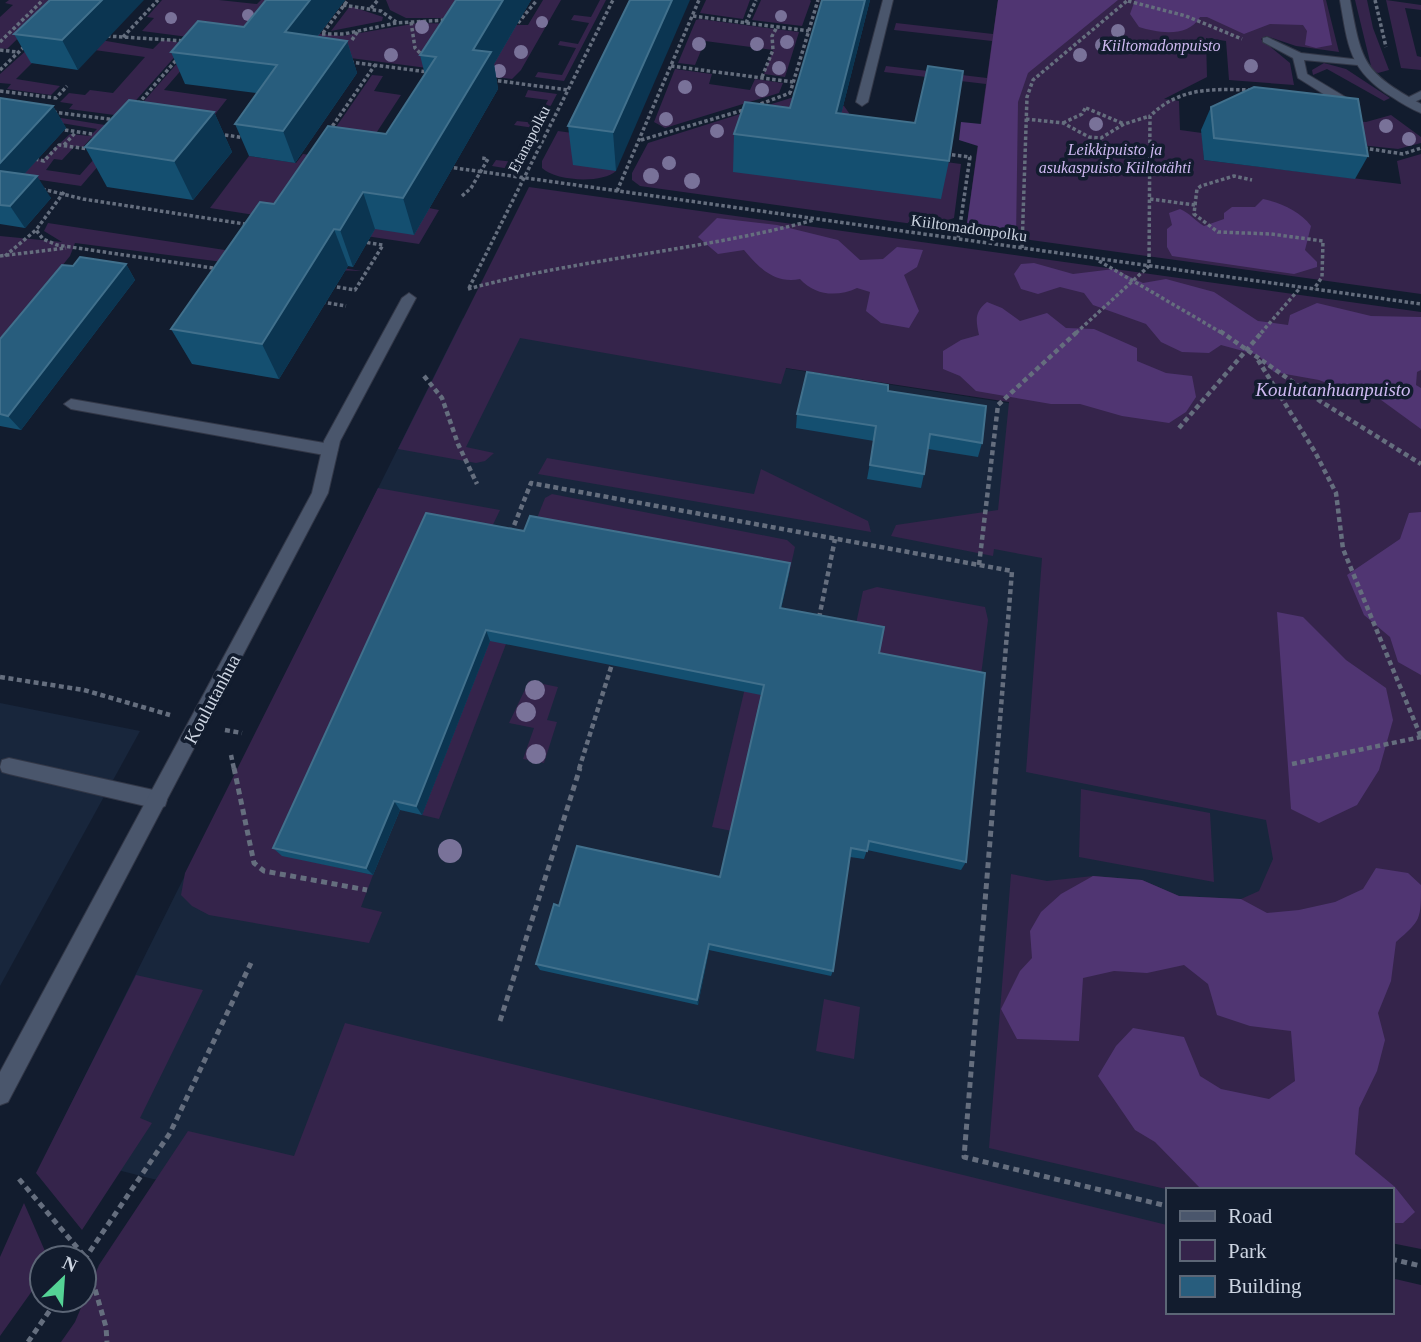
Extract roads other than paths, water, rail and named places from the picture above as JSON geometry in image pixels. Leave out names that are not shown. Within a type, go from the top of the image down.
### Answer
[{"type":"street","points":[[862,102],[888,0]]},
{"type":"street","points":[[1345,0],[1357,62],[1370,79],[1421,109]]},
{"type":"street","points":[[1266,40],[1298,56],[1357,62]]},
{"type":"street","points":[[1298,56],[1302,76],[1354,108]]},
{"type":"street","points":[[1408,101],[1421,94]]},
{"type":"street","name":"Koulutanhua","points":[[0,1094],[320,493],[332,441],[409,298]]},
{"type":"street","points":[[71,404],[330,450]]},
{"type":"street","points":[[9,766],[158,800]]},
{"type":"park label","name":"Kiiltomadonpuisto","points":[[1161,45]]},
{"type":"park label","name":"Leikkipuisto ja asukaspuisto Kiiltotähti","points":[[1115,158]]},
{"type":"park label","name":"Koulutanhuanpuisto","points":[[1333,389]]}]
